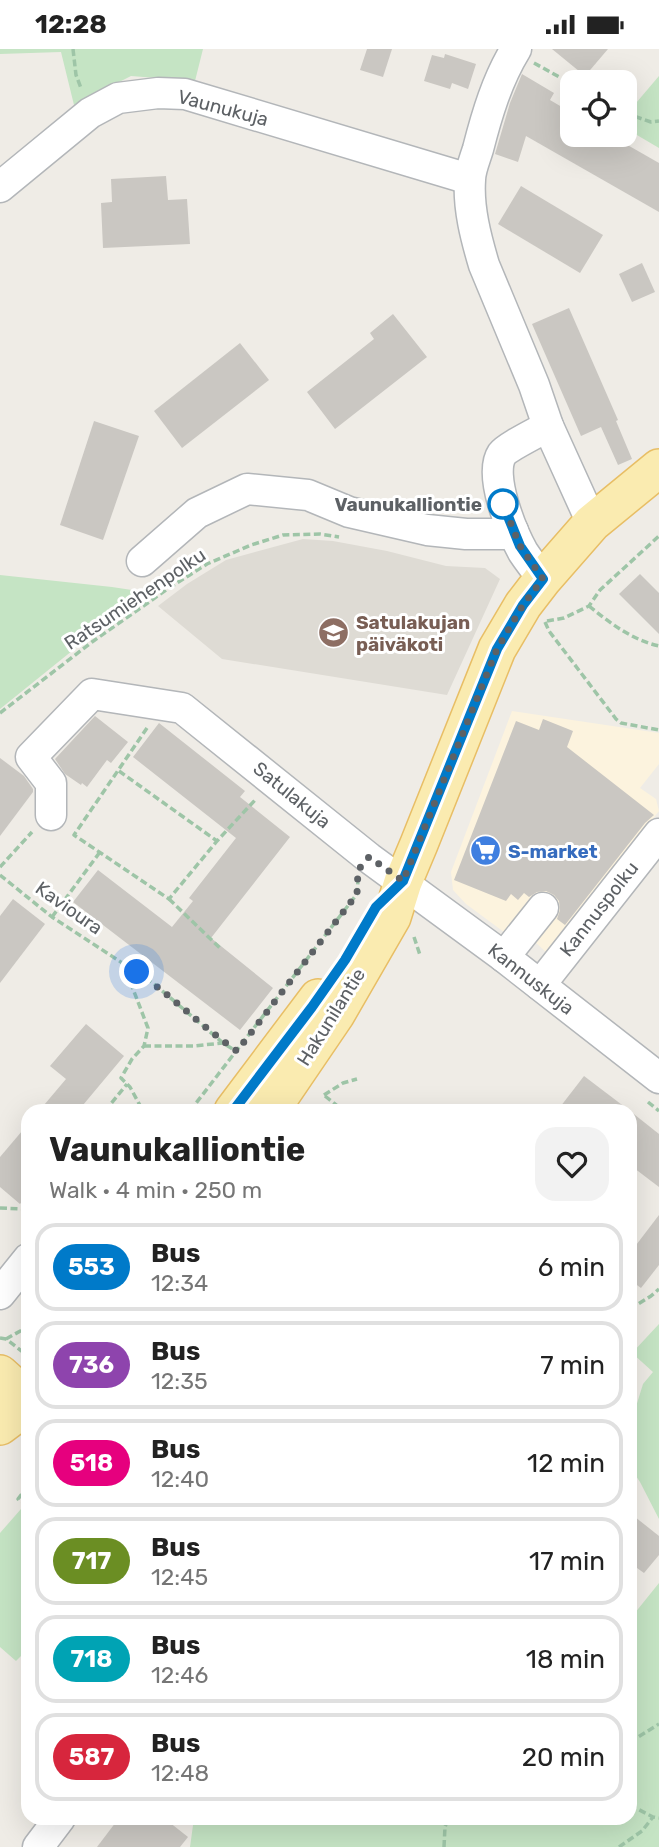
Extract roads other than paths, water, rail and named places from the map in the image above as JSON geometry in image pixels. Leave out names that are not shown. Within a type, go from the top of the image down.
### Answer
[{"type":"main road","name":"Hakunilantie","points":[[275,1104],[336,1014],[392,918],[403,881],[497,649],[523,605],[547,595],[592,523],[659,468]]},
{"type":"main road","name":"Hakunilantie","points":[[238,1104],[345,960],[376,907],[403,881]]},
{"type":"street","points":[[515,50],[504,68],[493,97],[470,179],[471,205],[484,265],[534,385],[548,426],[592,523]]},
{"type":"street","name":"Vaunukuja","points":[[0,187],[90,113],[118,98],[158,93],[185,95],[470,179]]},
{"type":"street","points":[[547,595],[513,531],[503,504],[498,463],[503,452],[548,426]]},
{"type":"street","points":[[142,561],[197,513],[247,489],[308,495],[349,513],[427,530],[466,534],[502,534],[513,531]]},
{"type":"street","name":"Satulakuja","points":[[51,815],[51,783],[30,757],[92,694],[182,708],[403,881]]},
{"type":"street","name":"Kannuspolku","points":[[540,985],[659,834]]},
{"type":"street","name":"Kannuskuja","points":[[403,881],[659,1078]]},
{"type":"street","points":[[504,957],[543,908]]},
{"type":"street","points":[[0,1294],[21,1268]]},
{"type":"place","name":"Vaunukalliontie","points":[[503,504]]},
{"type":"place","name":"Satulakujan päiväkoti","points":[[333,633]]},
{"type":"place","name":"S-market","points":[[485,851]]}]
